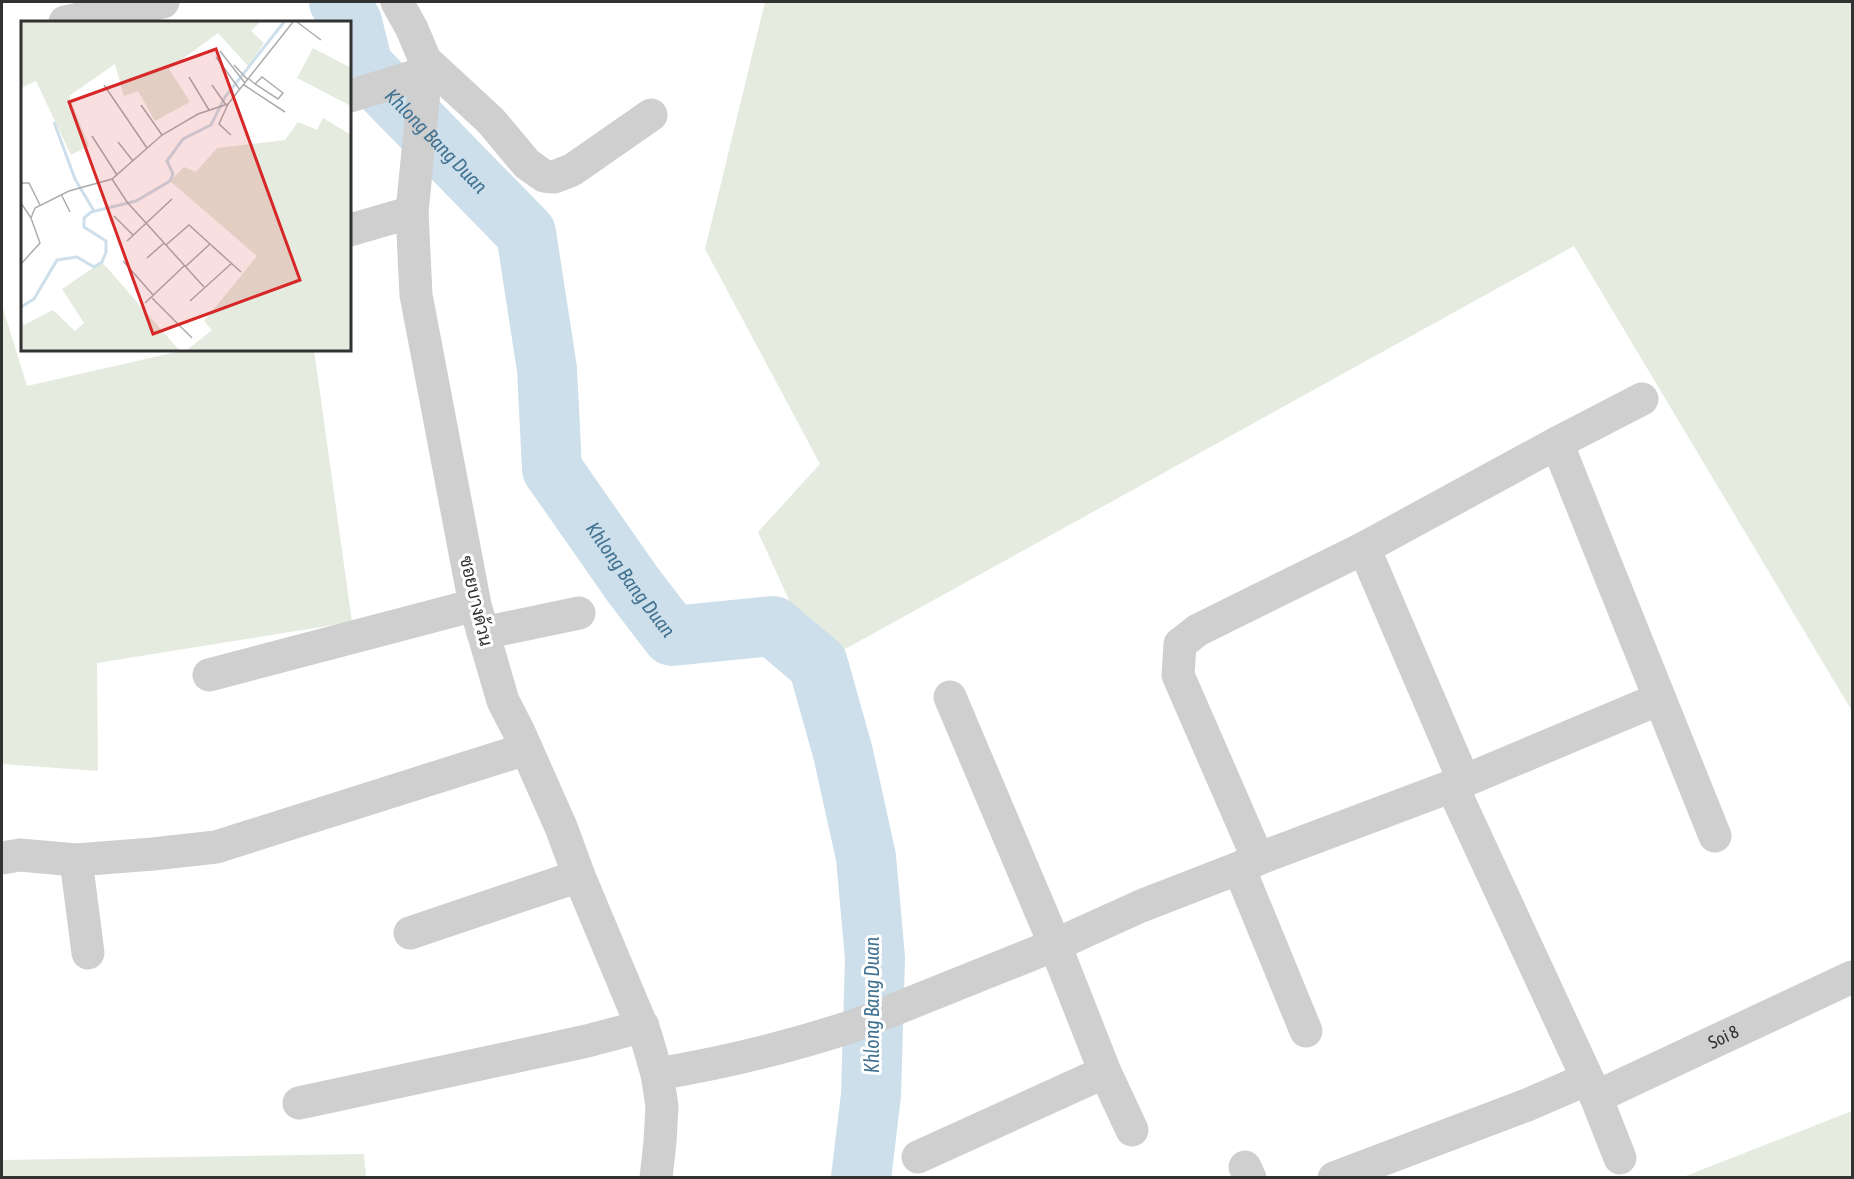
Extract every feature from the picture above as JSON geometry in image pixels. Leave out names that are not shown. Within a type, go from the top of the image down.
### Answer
[{"type":"street","points":[[70,21],[163,2]]},
{"type":"street","name":"ซอยบางด้วน","points":[[397,2],[412,28],[418,77],[414,198],[416,296],[479,619],[504,701],[561,826],[579,876],[643,1026],[657,1074],[662,1106],[656,1178]]},
{"type":"street","points":[[355,94],[418,77],[491,120],[527,164],[544,176],[554,177],[572,170],[651,115]]},
{"type":"street","points":[[351,230],[414,198]]},
{"type":"street","points":[[1306,1031],[1249,864],[1178,675],[1180,644],[1198,630],[1364,548],[1642,399]]},
{"type":"street","points":[[1557,443],[1715,836]]},
{"type":"street","points":[[1364,548],[1458,784],[1592,1088],[1620,1158]]},
{"type":"street","points":[[209,675],[479,619],[579,613]]},
{"type":"street","points":[[950,697],[1132,1130]]},
{"type":"street","points":[[657,1074],[749,1055],[853,1026],[1055,945],[1141,906],[1458,784],[1659,699]]},
{"type":"street","points":[[2,858],[20,855],[76,860],[216,847],[526,749]]},
{"type":"street","points":[[76,860],[88,953]]},
{"type":"street","points":[[410,933],[579,876]]},
{"type":"street","name":"Soi 8","points":[[1334,1178],[1387,1168],[1527,1105],[1592,1088],[1852,977]]},
{"type":"street","points":[[299,1103],[587,1041],[643,1026]]},
{"type":"street","points":[[918,1156],[1106,1072]]},
{"type":"shaded area","points":[[765,2],[1852,2],[1852,711],[1574,246],[818,664],[758,532],[820,464],[705,249]]},
{"type":"shaded area","points":[[2,305],[27,386],[181,351],[314,351],[352,622],[97,663],[98,771],[2,764]]},
{"type":"shaded area","points":[[1852,1111],[1852,1177],[1683,1177]]},
{"type":"shaded area","points":[[364,1154],[366,1177],[2,1177],[2,1160]]},
{"type":"waterway","name":"Khlong Bang Duan","points":[[339,2],[352,22],[363,66],[526,233],[547,369],[552,469],[633,585],[672,636],[773,626],[818,664],[843,753],[866,857],[875,958],[871,1095],[861,1178]]}]
